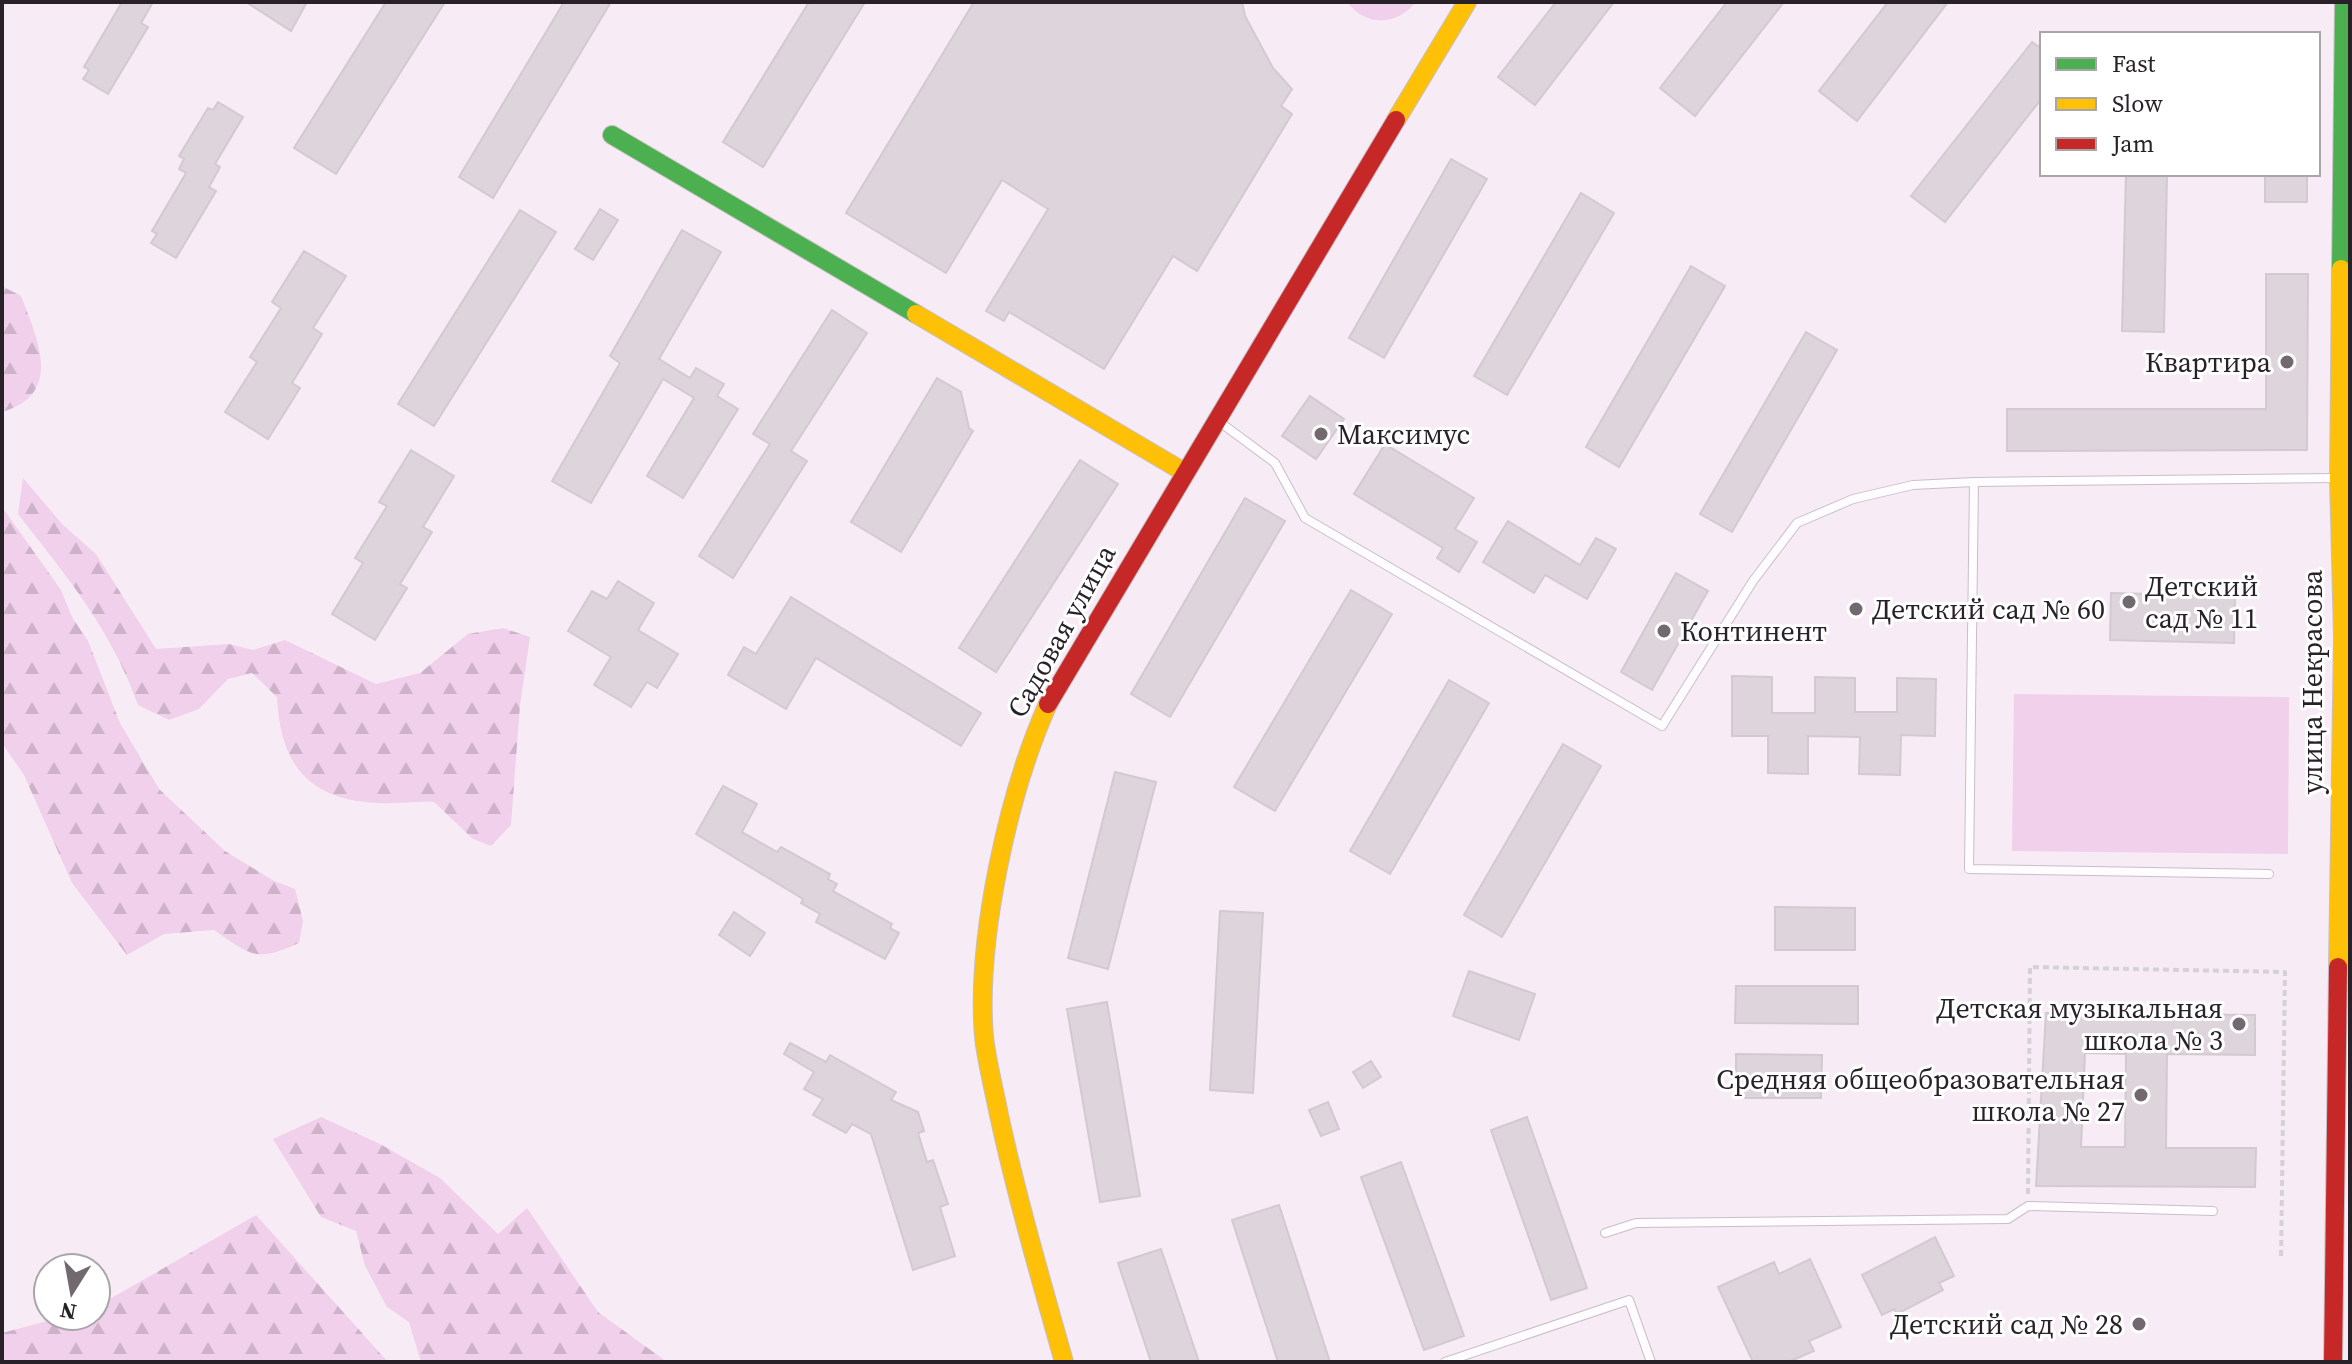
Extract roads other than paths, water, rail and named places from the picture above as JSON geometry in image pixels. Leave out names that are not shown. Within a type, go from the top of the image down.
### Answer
[{"type":"street","name":"Садовая улица","points":[[1064,1362],[1004,1139],[984,1033],[984,974],[1015,800],[1044,711],[1467,2]]},
{"type":"street","name":"улица Некрасова","points":[[2333,1362],[2343,1182],[2346,637],[2339,478],[2344,2]]},
{"type":"street","points":[[612,135],[1184,472]]},
{"type":"lane","points":[[1216,419],[1275,463],[1305,518],[1662,726],[1753,581],[1797,523],[1853,499],[1913,485],[1974,482],[2339,478]]},
{"type":"lane","points":[[1974,482],[1969,869],[2269,874]]},
{"type":"lane","points":[[1605,1233],[1636,1223],[2008,1219],[2028,1206],[2213,1211]]},
{"type":"lane","points":[[1445,1362],[1629,1300],[1651,1362]]},
{"type":"place","name":"Квартира","points":[[2287,362]]},
{"type":"place","name":"Максимус","points":[[1321,434]]},
{"type":"place","name":"Детский сад № 11","points":[[2129,602]]},
{"type":"place","name":"Детский сад № 60","points":[[1856,609]]},
{"type":"place","name":"Континент","points":[[1664,631]]},
{"type":"place","name":"Детская музыкальная школа № 3","points":[[2239,1024]]},
{"type":"place","name":"Средняя общеобразовательная школа № 27","points":[[2141,1095]]},
{"type":"place","name":"Детский сад № 28","points":[[2139,1324]]}]
